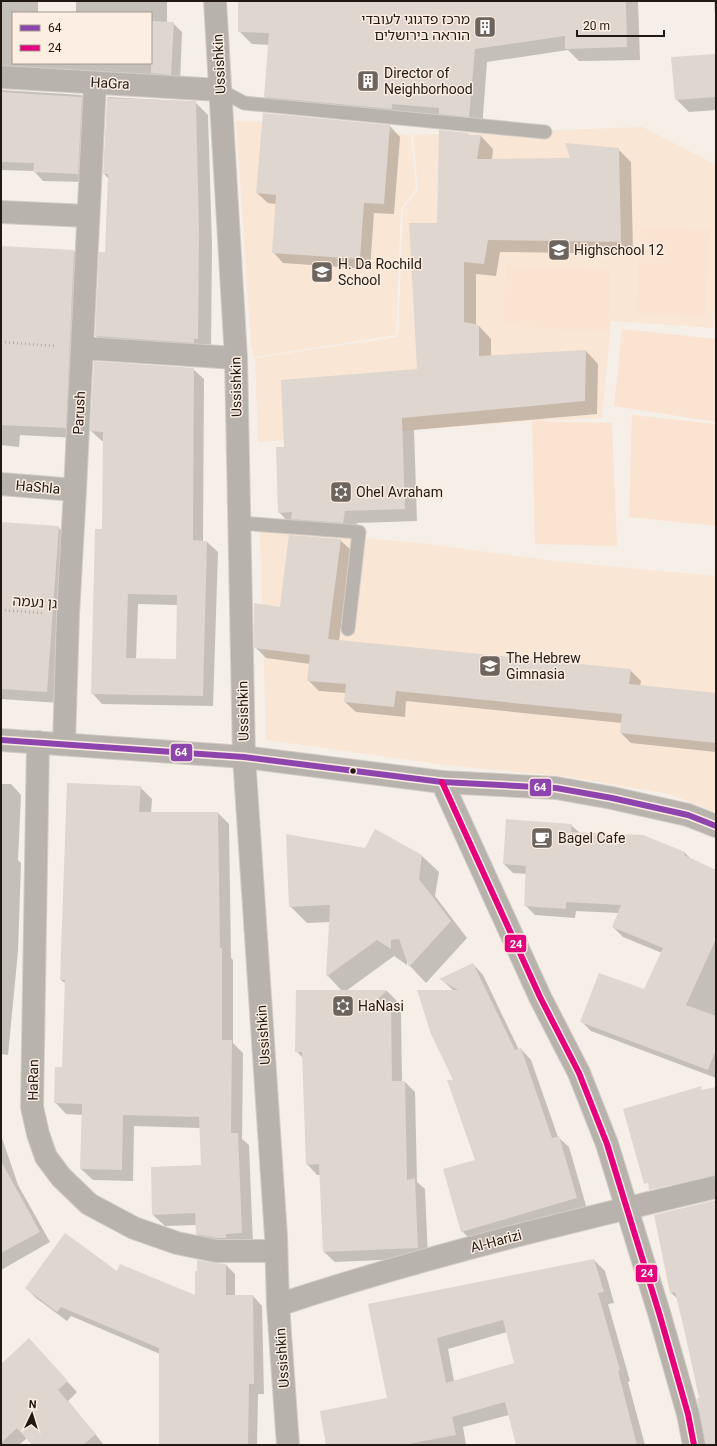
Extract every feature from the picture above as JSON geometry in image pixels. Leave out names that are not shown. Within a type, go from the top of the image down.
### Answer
[{"type":"street","name":"Ussishkin","points":[[215,1],[236,358],[244,757],[288,1445]]},
{"type":"street","name":"HaGra","points":[[1,77],[220,90]]},
{"type":"street","name":"Parush","points":[[64,744],[68,615],[95,82]]},
{"type":"street","points":[[1,212],[88,216]]},
{"type":"street","points":[[82,348],[236,358]]},
{"type":"street","name":"HaShla","points":[[1,484],[75,490]]},
{"type":"street","points":[[1,740],[244,757],[442,782],[562,790],[612,798],[688,815],[716,826]]},
{"type":"street","name":"HaRan","points":[[38,742],[32,1107],[38,1134],[46,1157],[61,1177],[89,1204],[134,1228],[177,1243],[216,1251],[276,1251]]},
{"type":"street","points":[[442,782],[540,997],[579,1073],[607,1144],[660,1316],[688,1414],[694,1445]]},
{"type":"street","name":"Al-Harizi","points":[[278,1305],[339,1285],[500,1239],[716,1186]]},
{"type":"lane","points":[[220,90],[244,103],[545,132]]},
{"type":"lane","points":[[239,523],[359,532],[348,629]]},
{"type":"path","points":[[1,342],[82,348]]},
{"type":"path","name":"גן נעמה","points":[[1,610],[68,615]]},
{"type":"shaded area","name":"H. Da Rochild School","points":[[236,121],[358,125],[411,136],[416,189],[401,209],[396,335],[254,357],[251,345]]},
{"type":"shaded area","name":"Highschool 12","points":[[643,127],[716,165],[716,291],[713,328],[611,321],[602,418],[532,421],[258,442],[255,358],[398,337],[403,209],[418,190],[413,135]]},
{"type":"shaded area","points":[[641,226],[709,230],[705,316],[636,313]]},
{"type":"shaded area","points":[[506,265],[611,270],[608,331],[503,326]]},
{"type":"shaded area","points":[[622,329],[716,339],[716,422],[614,406]]},
{"type":"shaded area","points":[[632,415],[716,424],[716,526],[629,517]]},
{"type":"shaded area","points":[[532,421],[612,423],[617,546],[535,544]]},
{"type":"shaded area","name":"The Hebrew Gimnasia","points":[[260,529],[420,543],[554,561],[716,576],[716,812],[669,794],[570,777],[453,766],[266,740]]},
{"type":"building","points":[[238,1],[626,1],[627,47],[565,49],[565,36],[475,49],[469,117],[439,114],[439,108],[392,104],[392,109],[264,97],[269,33],[238,32]]},
{"type":"building","points":[[152,21],[174,22],[171,75],[151,73]]},
{"type":"building","points":[[716,54],[716,97],[675,100],[671,57]]},
{"type":"building","points":[[1,92],[82,97],[78,174],[33,172],[34,163],[1,162]]},
{"type":"building","points":[[107,98],[196,101],[199,232],[198,339],[194,339],[194,343],[95,336],[99,252],[105,252],[108,174],[103,174]]},
{"type":"building","points":[[263,113],[390,125],[384,204],[364,203],[360,259],[272,253],[276,195],[256,193]]},
{"type":"building","points":[[439,130],[468,133],[468,135],[481,135],[477,159],[570,158],[565,143],[619,148],[621,242],[488,240],[484,264],[464,262],[464,322],[479,325],[479,356],[586,350],[585,401],[402,418],[405,509],[345,511],[343,523],[291,519],[292,512],[278,513],[276,447],[284,447],[281,380],[417,369],[409,223],[437,223]]},
{"type":"building","points":[[1,246],[74,250],[66,428],[1,425]]},
{"type":"building","points":[[94,361],[194,368],[193,540],[207,541],[203,696],[91,694],[95,529],[102,529],[103,432],[90,431]],"holes":[[[128,594],[177,595],[176,659],[126,658]]]},
{"type":"building","points":[[1,522],[59,526],[47,692],[1,689]]},
{"type":"building","points":[[289,535],[341,539],[328,639],[631,669],[629,684],[716,693],[716,743],[620,733],[622,714],[396,691],[394,707],[344,702],[346,684],[307,681],[310,655],[254,648],[254,603],[280,607]]},
{"type":"building","points":[[67,783],[141,786],[139,812],[218,812],[220,948],[222,948],[222,1040],[232,1040],[231,1133],[238,1133],[242,1233],[226,1234],[226,1238],[196,1234],[195,1213],[152,1215],[151,1167],[201,1165],[199,1117],[123,1115],[122,1170],[80,1169],[82,1104],[54,1103],[55,1067],[62,1067],[65,980],[60,980]]},
{"type":"building","points":[[506,819],[572,824],[571,832],[643,835],[685,852],[684,855],[716,870],[716,939],[686,1005],[716,1016],[716,1049],[708,1070],[580,1022],[599,973],[644,989],[663,948],[612,927],[621,905],[566,902],[566,909],[524,906],[526,866],[503,864]]},
{"type":"building","points":[[375,829],[422,855],[419,879],[451,921],[409,967],[399,939],[391,940],[391,949],[377,940],[326,977],[330,905],[289,907],[286,834],[365,848]]},
{"type":"building","points":[[473,963],[515,1050],[521,1048],[552,1138],[559,1136],[577,1198],[461,1232],[443,1169],[475,1160],[447,1080],[453,1080],[431,1034],[417,990],[458,990],[439,979]]},
{"type":"building","points":[[296,990],[387,990],[365,1013],[391,1001],[392,1081],[405,1081],[407,1180],[415,1178],[418,1248],[323,1252],[319,1164],[306,1165],[302,1052],[295,1052]]},
{"type":"building","points":[[702,1086],[701,1090],[716,1087],[716,1175],[649,1190],[648,1183],[644,1184],[623,1109]]},
{"type":"building","points":[[1,1161],[40,1232],[1,1253]]},
{"type":"building","points":[[716,1200],[716,1445],[706,1445],[697,1398],[699,1398],[685,1333],[675,1292],[670,1293],[654,1215]]},
{"type":"building","points":[[65,1233],[117,1271],[120,1264],[195,1295],[195,1271],[197,1271],[197,1260],[226,1264],[226,1295],[253,1295],[254,1384],[249,1384],[248,1445],[159,1445],[159,1348],[61,1307],[57,1312],[25,1288]]},
{"type":"building","points":[[594,1259],[604,1292],[598,1293],[620,1370],[618,1371],[637,1445],[516,1445],[505,1402],[452,1417],[456,1435],[403,1445],[326,1445],[320,1411],[387,1398],[368,1304]],"holes":[[[503,1320],[514,1363],[446,1383],[437,1338]]]},
{"type":"building","points":[[29,1338],[68,1381],[58,1390],[96,1434],[83,1445],[32,1445],[17,1428],[1,1443],[1,1364]]},
{"type":"transit line","name":"64","points":[[1,740],[244,757],[442,782],[556,788],[612,798],[688,815],[716,826]]},
{"type":"transit line","name":"24","points":[[442,782],[540,997],[579,1073],[607,1144],[660,1316],[688,1414],[694,1445]]},
{"type":"place","name":"מרכז פדגוגי לעובדי הוראה בירושלים","points":[[485,27]]},
{"type":"place","name":"Director of Neighborhood","points":[[368,81]]},
{"type":"place","name":"Highschool 12","points":[[559,250]]},
{"type":"place","name":"H. Da Rochild School","points":[[322,272]]},
{"type":"place","name":"Ohel Avraham","points":[[341,492]]},
{"type":"place","name":"The Hebrew Gimnasia","points":[[490,666]]},
{"type":"place","name":"Bagel Cafe","points":[[542,838]]},
{"type":"place","name":"HaNasi","points":[[343,1006]]}]
